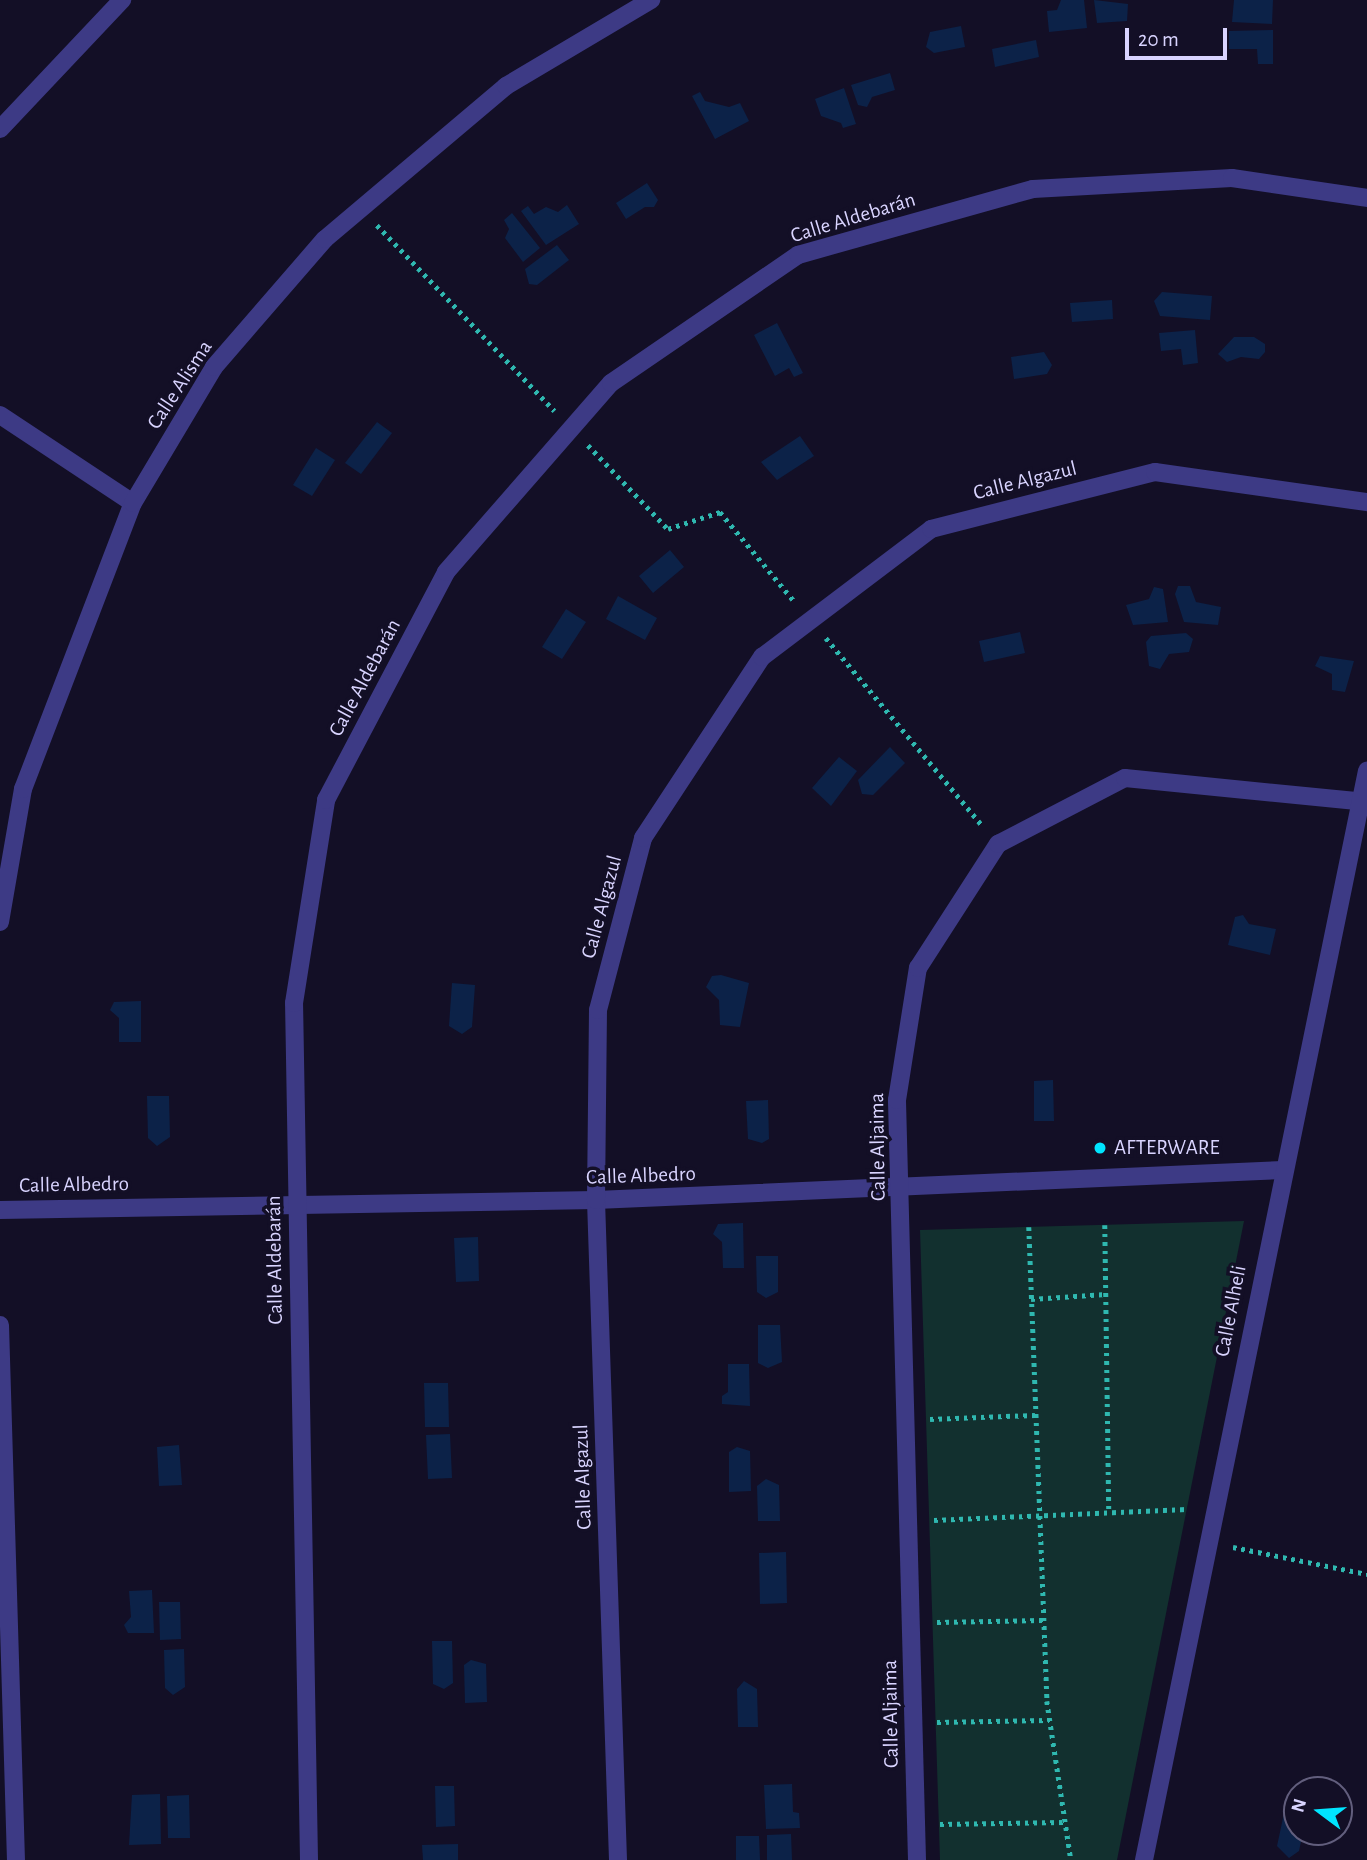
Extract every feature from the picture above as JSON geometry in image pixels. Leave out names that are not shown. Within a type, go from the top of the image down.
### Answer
[{"type":"street","points":[[0,129],[122,0]]},
{"type":"street","name":"Calle Alisma","points":[[0,922],[23,789],[133,503],[214,367],[325,239],[506,86],[651,0]]},
{"type":"street","name":"Calle Aldebarán","points":[[309,1860],[295,1003],[326,800],[446,572],[611,383],[798,255],[1033,189],[1232,178],[1367,198]]},
{"type":"street","points":[[0,415],[133,503]]},
{"type":"street","name":"Calle Algazul","points":[[618,1860],[596,1200],[598,1010],[643,838],[762,657],[931,528],[1154,472],[1367,502]]},
{"type":"street","name":"Calle Alheli","points":[[1144,1860],[1283,1170],[1364,801],[1367,771]]},
{"type":"street","name":"Calle Aljaima","points":[[917,1860],[902,1190],[897,1100],[918,968],[998,845],[1125,778],[1364,801]]},
{"type":"street","name":"Calle Albedro","points":[[0,1209],[596,1200],[902,1190],[1283,1170]]},
{"type":"street","points":[[0,1325],[16,1860]]},
{"type":"path","points":[[361,209],[668,529],[720,512],[998,845]]},
{"type":"path","points":[[1105,1225],[1109,1511]]},
{"type":"path","points":[[1029,1227],[1042,1620],[1049,1720],[1072,1860]]},
{"type":"path","points":[[1031,1299],[1106,1294]]},
{"type":"path","points":[[926,1419],[1035,1415]]},
{"type":"path","points":[[929,1520],[1186,1508]]},
{"type":"path","points":[[1208,1542],[1367,1574]]},
{"type":"path","points":[[932,1622],[1042,1620]]},
{"type":"path","points":[[936,1722],[1049,1720]]},
{"type":"path","points":[[939,1824],[1064,1822]]},
{"type":"green space","points":[[1244,1221],[1117,1860],[940,1860],[920,1230]]},
{"type":"water","points":[[1061,0],[1084,0],[1087,28],[1049,32],[1047,11],[1057,10]]},
{"type":"water","points":[[1094,0],[1128,4],[1127,21],[1097,23]]},
{"type":"water","points":[[1234,0],[1273,0],[1272,24],[1232,22]]},
{"type":"water","points":[[961,26],[965,47],[934,53],[926,47],[930,32]]},
{"type":"water","points":[[1273,30],[1273,64],[1258,64],[1257,49],[1229,49],[1229,31]]},
{"type":"water","points":[[1036,40],[1039,57],[995,67],[992,49]]},
{"type":"water","points":[[890,73],[895,90],[872,97],[867,107],[858,105],[851,85]]},
{"type":"water","points":[[844,88],[856,124],[843,128],[841,123],[821,116],[815,99]]},
{"type":"water","points":[[700,92],[705,101],[729,107],[740,103],[749,121],[715,139],[692,96]]},
{"type":"water","points":[[647,183],[658,200],[654,207],[645,207],[626,219],[616,203]]},
{"type":"water","points":[[567,205],[579,224],[546,245],[521,211],[528,206],[534,214],[546,207],[558,212]]},
{"type":"water","points":[[512,213],[540,248],[523,262],[505,238],[509,229],[504,220]]},
{"type":"water","points":[[557,245],[569,260],[537,285],[529,284],[525,269]]},
{"type":"water","points":[[1162,292],[1212,296],[1210,320],[1160,316],[1154,301]]},
{"type":"water","points":[[1112,300],[1113,319],[1072,322],[1070,303]]},
{"type":"water","points":[[777,323],[803,373],[794,377],[789,368],[775,376],[754,335]]},
{"type":"water","points":[[1195,330],[1198,363],[1183,365],[1181,349],[1161,351],[1159,333]]},
{"type":"water","points":[[1234,337],[1254,337],[1265,344],[1265,352],[1259,359],[1241,357],[1227,362],[1218,354]]},
{"type":"water","points":[[1044,352],[1052,365],[1047,374],[1014,379],[1011,357]]},
{"type":"water","points":[[377,422],[392,433],[361,474],[345,463]]},
{"type":"water","points":[[800,436],[814,456],[777,480],[761,462]]},
{"type":"water","points":[[316,448],[335,460],[312,496],[293,485]]},
{"type":"water","points":[[670,550],[684,567],[653,593],[639,576]]},
{"type":"water","points":[[1178,586],[1190,586],[1196,602],[1221,607],[1218,625],[1184,622],[1175,594]]},
{"type":"water","points":[[1154,587],[1163,589],[1168,622],[1133,625],[1126,605],[1149,599]]},
{"type":"water","points":[[618,596],[657,618],[645,640],[606,619]]},
{"type":"water","points":[[566,609],[586,622],[562,659],[542,647]]},
{"type":"water","points":[[1020,632],[1025,653],[984,662],[979,641]]},
{"type":"water","points":[[1186,633],[1193,639],[1189,652],[1169,654],[1160,669],[1149,666],[1146,642],[1151,636]]},
{"type":"water","points":[[1320,656],[1354,661],[1345,692],[1332,690],[1332,674],[1315,666]]},
{"type":"water","points":[[890,747],[905,763],[873,795],[862,794],[858,780]]},
{"type":"water","points":[[839,757],[857,771],[831,806],[812,788]]},
{"type":"water","points":[[1243,915],[1249,924],[1276,929],[1270,955],[1228,945],[1235,917]]},
{"type":"water","points":[[721,975],[749,983],[740,1027],[720,1025],[719,1000],[706,987],[712,976]]},
{"type":"water","points":[[452,983],[475,985],[472,1027],[462,1034],[449,1026]]},
{"type":"water","points":[[141,1001],[141,1042],[119,1042],[119,1018],[110,1010],[114,1002]]},
{"type":"water","points":[[1053,1080],[1054,1121],[1034,1121],[1034,1081]]},
{"type":"water","points":[[147,1096],[169,1096],[170,1137],[157,1146],[148,1138]]},
{"type":"water","points":[[768,1100],[769,1139],[762,1143],[748,1139],[746,1101]]},
{"type":"water","points":[[743,1223],[744,1268],[723,1268],[722,1242],[713,1234],[718,1224]]},
{"type":"water","points":[[478,1237],[479,1281],[456,1282],[454,1238]]},
{"type":"water","points":[[756,1256],[778,1256],[778,1292],[766,1298],[757,1292]]},
{"type":"water","points":[[758,1325],[780,1325],[782,1362],[768,1368],[758,1363]]},
{"type":"water","points":[[728,1364],[749,1364],[750,1406],[722,1404],[722,1396],[728,1392]]},
{"type":"water","points":[[424,1383],[448,1383],[449,1427],[425,1427]]},
{"type":"water","points":[[450,1434],[452,1478],[428,1479],[426,1435]]},
{"type":"water","points":[[179,1445],[182,1485],[159,1486],[157,1447]]},
{"type":"water","points":[[737,1447],[750,1451],[751,1491],[729,1492],[729,1452]]},
{"type":"water","points":[[766,1479],[779,1485],[780,1521],[758,1521],[757,1486]]},
{"type":"water","points":[[786,1552],[787,1603],[760,1604],[759,1553]]},
{"type":"water","points":[[152,1590],[154,1633],[128,1633],[124,1625],[131,1617],[129,1591]]},
{"type":"water","points":[[159,1602],[180,1602],[181,1639],[160,1640]]},
{"type":"water","points":[[432,1641],[452,1641],[453,1683],[444,1689],[433,1684]]},
{"type":"water","points":[[184,1649],[185,1687],[173,1695],[165,1688],[164,1650]]},
{"type":"water","points":[[471,1660],[486,1664],[487,1702],[465,1703],[464,1665]]},
{"type":"water","points":[[744,1681],[757,1689],[758,1727],[738,1727],[737,1689]]},
{"type":"water","points":[[792,1784],[793,1812],[799,1813],[800,1828],[766,1829],[764,1785]]},
{"type":"water","points":[[435,1786],[454,1786],[455,1826],[436,1827]]},
{"type":"water","points":[[160,1794],[161,1844],[129,1845],[132,1795]]},
{"type":"water","points":[[189,1795],[190,1838],[168,1838],[167,1796]]},
{"type":"water","points":[[1283,1818],[1283,1846],[1300,1846],[1299,1851],[1289,1858],[1277,1846]]},
{"type":"water","points":[[791,1834],[792,1860],[767,1860],[767,1835]]},
{"type":"water","points":[[736,1836],[759,1836],[760,1860],[736,1860]]},
{"type":"water","points":[[458,1844],[458,1860],[423,1860],[422,1845]]},
{"type":"place","name":"AFTERWARE","points":[[1100,1148]]}]
